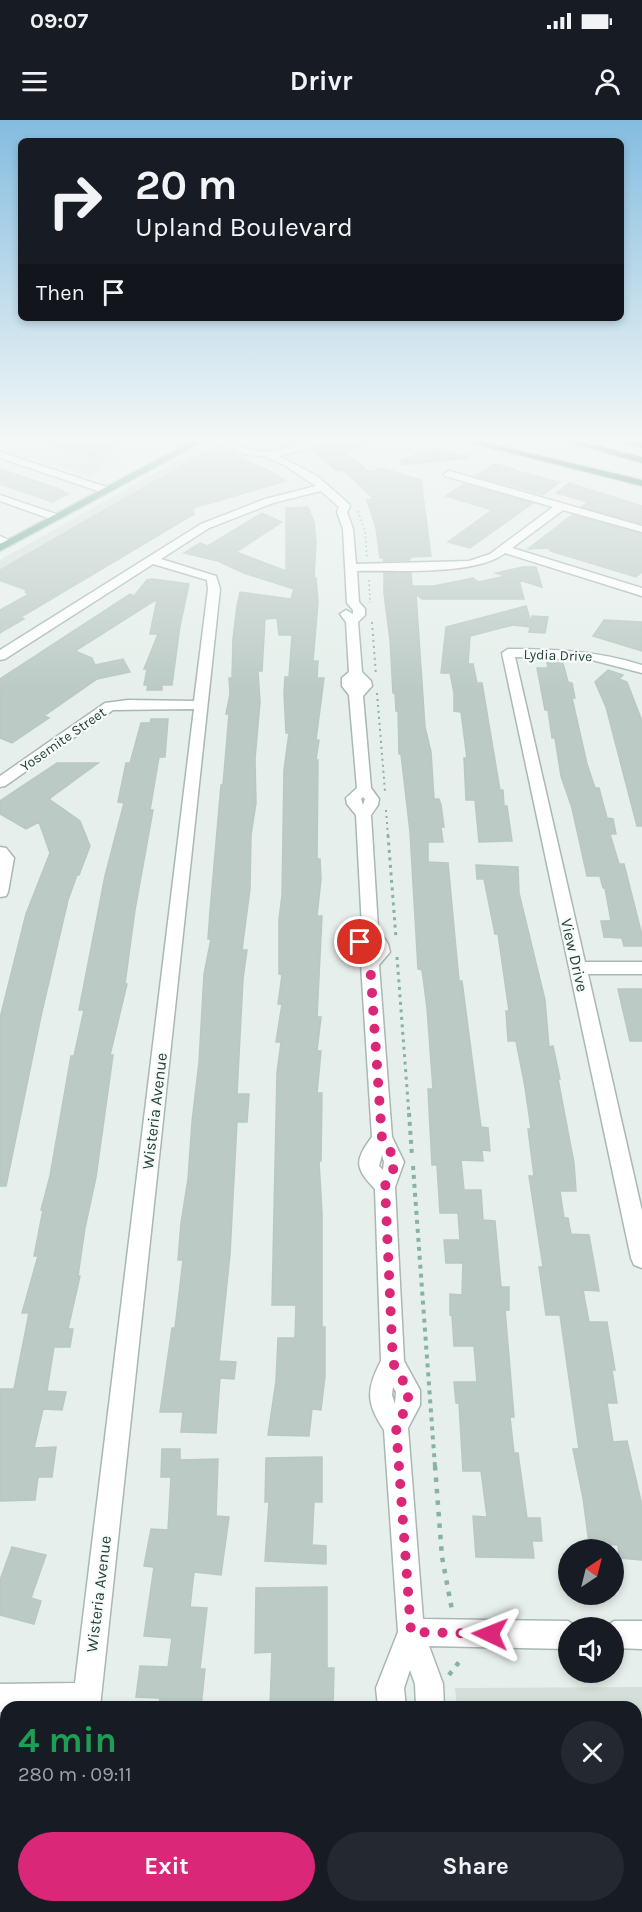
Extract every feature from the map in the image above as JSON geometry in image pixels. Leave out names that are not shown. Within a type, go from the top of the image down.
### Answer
[{"type":"main road","points":[[3,543],[40,525]]},
{"type":"street","points":[[0,656],[208,525]]},
{"type":"street","points":[[346,525],[353,603],[359,609],[359,615],[352,621],[356,673],[364,681],[365,686],[356,695],[364,789],[372,799],[371,806],[363,814],[370,929],[380,944],[381,952],[370,963],[382,1139],[369,1156],[369,1169],[385,1186],[393,1363],[380,1386],[380,1404],[396,1426],[411,1632],[429,1684],[430,1701]]},
{"type":"street","points":[[350,568],[470,564],[494,556],[536,525]]},
{"type":"street","points":[[627,525],[642,529]]},
{"type":"street","points":[[503,549],[642,592]]},
{"type":"street","name":"Wisteria Avenue","points":[[86,1701],[214,589],[212,578],[152,560]]},
{"type":"street","name":"Lydia Drive","points":[[508,653],[579,653],[610,658],[642,669]]},
{"type":"street","name":"View Drive","points":[[508,653],[642,1258]]},
{"type":"street","name":"Yosemite Street","points":[[0,783],[94,715],[110,706],[201,705]]},
{"type":"street","points":[[0,852],[6,858],[0,892]]},
{"type":"street","points":[[578,968],[642,968]]},
{"type":"street","points":[[411,1632],[558,1635]]},
{"type":"street","points":[[391,1701],[390,1688],[411,1632]]},
{"type":"street","points":[[624,1635],[642,1635]]},
{"type":"street","points":[[0,1698],[64,1701]]},
{"type":"path","points":[[371,605],[369,582],[373,576]]},
{"type":"path","points":[[371,616],[442,1557],[453,1617]]},
{"type":"shaded area","points":[[63,525],[132,525],[23,590],[0,582],[0,560]]},
{"type":"shaded area","points":[[642,1687],[642,1701],[456,1701],[455,1688]]},
{"type":"building","points":[[79,525],[176,525],[21,617],[24,619],[0,633],[0,610],[29,594],[25,592],[27,590],[0,580],[0,570]]},
{"type":"building","points":[[243,525],[278,525],[236,552],[286,571],[286,525],[314,525],[316,542],[314,578],[316,578],[318,602],[313,661],[318,661],[317,678],[324,678],[316,740],[319,740],[316,760],[318,760],[317,859],[320,859],[321,879],[317,916],[322,916],[317,1017],[321,1017],[317,1051],[321,1051],[317,1093],[322,1093],[321,1161],[319,1161],[322,1213],[322,1327],[325,1327],[325,1376],[321,1410],[312,1409],[309,1436],[268,1435],[276,1381],[278,1338],[295,1338],[296,1305],[272,1305],[277,1073],[281,1042],[276,1042],[282,1004],[278,1004],[282,975],[279,974],[279,919],[282,895],[284,770],[289,733],[286,733],[284,693],[285,677],[289,677],[292,635],[279,635],[277,618],[265,619],[262,671],[258,671],[260,702],[255,759],[256,803],[251,835],[250,889],[242,950],[247,950],[243,979],[237,1094],[249,1094],[247,1122],[237,1122],[230,1254],[219,1361],[236,1362],[234,1379],[220,1378],[216,1433],[181,1432],[183,1412],[160,1412],[172,1328],[175,1328],[183,1260],[178,1260],[181,1223],[188,1179],[199,1062],[204,974],[211,939],[208,939],[210,911],[221,785],[223,785],[229,714],[226,714],[230,694],[229,678],[232,678],[237,606],[240,592],[291,599],[294,589],[244,573],[218,561],[184,553],[200,543],[208,546]]},
{"type":"building","points":[[375,525],[427,525],[431,556],[384,561],[380,558]]},
{"type":"building","points":[[472,525],[503,525],[470,548],[448,542]]},
{"type":"building","points":[[560,525],[607,525],[642,534],[642,572],[636,577],[550,551],[549,548],[528,549]]},
{"type":"building","points":[[523,567],[536,567],[542,587],[519,580],[524,599],[422,599],[416,594],[425,727],[431,752],[434,799],[439,799],[444,827],[441,827],[443,842],[428,842],[428,862],[448,863],[459,981],[462,981],[481,1127],[488,1128],[490,1151],[482,1150],[483,1161],[461,1160],[464,1190],[481,1190],[483,1220],[495,1221],[501,1287],[509,1287],[509,1310],[505,1309],[514,1417],[510,1417],[514,1453],[518,1453],[527,1518],[540,1518],[542,1541],[532,1541],[534,1558],[476,1557],[473,1516],[487,1517],[481,1471],[463,1471],[459,1403],[456,1403],[454,1382],[477,1382],[474,1346],[454,1346],[450,1294],[462,1295],[463,1263],[446,1263],[444,1240],[460,1240],[458,1213],[440,1213],[437,1165],[432,1165],[428,1089],[433,1089],[427,1008],[422,970],[418,969],[410,832],[401,754],[399,754],[398,711],[396,711],[395,693],[393,693],[384,573],[411,573],[412,586],[434,586],[473,578],[478,582],[506,576],[496,573]]},
{"type":"building","points":[[147,580],[189,584],[180,626],[172,685],[162,685],[162,690],[147,690],[148,685],[144,685],[147,669],[144,669],[158,634],[150,634],[157,599],[75,651],[92,658],[95,665],[123,659],[130,672],[97,679],[44,716],[49,718],[12,743],[0,738],[0,679],[130,594],[134,596]]},
{"type":"building","points":[[526,606],[531,622],[532,616],[548,617],[545,633],[529,632],[530,627],[513,625],[470,636],[468,664],[473,664],[477,683],[482,683],[500,790],[503,790],[504,806],[507,806],[512,841],[479,842],[475,800],[466,800],[464,758],[467,758],[461,712],[454,711],[454,693],[450,673],[441,673],[446,627]]},
{"type":"building","points":[[604,620],[642,622],[642,651],[593,636]]},
{"type":"building","points":[[547,663],[563,663],[568,682],[572,683],[575,698],[572,698],[587,764],[595,788],[599,788],[607,818],[613,819],[616,834],[610,834],[619,864],[624,864],[642,935],[642,946],[624,946],[622,938],[604,937],[601,921],[611,921],[605,888],[603,888],[600,876],[587,876],[572,808],[561,776],[555,738],[552,738],[548,710],[545,710],[537,668],[548,668]]},
{"type":"building","points":[[608,670],[623,675],[619,679],[627,682],[642,721],[642,826],[637,826],[606,707],[595,682]]},
{"type":"building","points":[[151,719],[168,719],[165,757],[159,757],[150,810],[153,810],[135,910],[125,984],[127,984],[110,1055],[113,1055],[96,1177],[85,1228],[78,1276],[80,1276],[68,1329],[73,1329],[70,1347],[54,1347],[47,1391],[66,1392],[62,1410],[43,1409],[34,1448],[56,1447],[52,1477],[38,1477],[35,1500],[0,1501],[0,1389],[14,1389],[29,1313],[22,1313],[38,1256],[34,1256],[43,1210],[41,1210],[50,1176],[71,1056],[74,1056],[84,1010],[79,1010],[105,876],[124,803],[118,802],[126,763],[130,763],[141,723],[150,723]]},
{"type":"building","points":[[57,763],[98,763],[49,799],[80,821],[90,846],[68,900],[41,1016],[6,1186],[0,1186],[0,1018],[26,914],[50,853],[39,822],[26,829],[0,814],[0,801]]},
{"type":"building","points":[[476,865],[518,867],[519,893],[545,1000],[549,1047],[553,1046],[574,1163],[576,1191],[560,1191],[564,1218],[568,1218],[571,1234],[589,1235],[599,1291],[583,1290],[589,1322],[607,1322],[615,1370],[612,1370],[617,1403],[607,1403],[613,1442],[627,1441],[642,1505],[642,1560],[624,1558],[624,1539],[588,1539],[573,1449],[579,1449],[560,1315],[546,1315],[539,1267],[543,1267],[529,1176],[534,1176],[525,1087],[516,1041],[508,1041],[506,1011],[509,1011],[498,934],[495,934],[484,879],[477,879]]},
{"type":"building","points":[[618,989],[642,989],[642,1041],[630,1041]]},
{"type":"building","points":[[162,1449],[180,1449],[180,1460],[218,1459],[216,1516],[229,1517],[221,1575],[194,1572],[190,1607],[207,1608],[200,1669],[205,1669],[202,1701],[159,1701],[160,1698],[136,1697],[140,1666],[168,1667],[172,1638],[144,1636],[154,1567],[144,1566],[151,1529],[168,1530],[171,1477],[161,1477]]},
{"type":"building","points":[[322,1457],[322,1502],[314,1502],[312,1545],[326,1546],[326,1564],[265,1561],[269,1502],[265,1502],[266,1458]]},
{"type":"building","points":[[12,1547],[46,1555],[31,1598],[41,1601],[34,1624],[0,1615],[0,1580]]},
{"type":"building","points":[[327,1587],[327,1668],[334,1668],[333,1701],[270,1701],[272,1652],[255,1653],[256,1588]]},
{"type":"route","points":[[360,942],[361,951],[370,963],[382,1139],[394,1156],[394,1169],[385,1186],[393,1363],[408,1390],[408,1405],[396,1426],[411,1632],[490,1634]]}]
